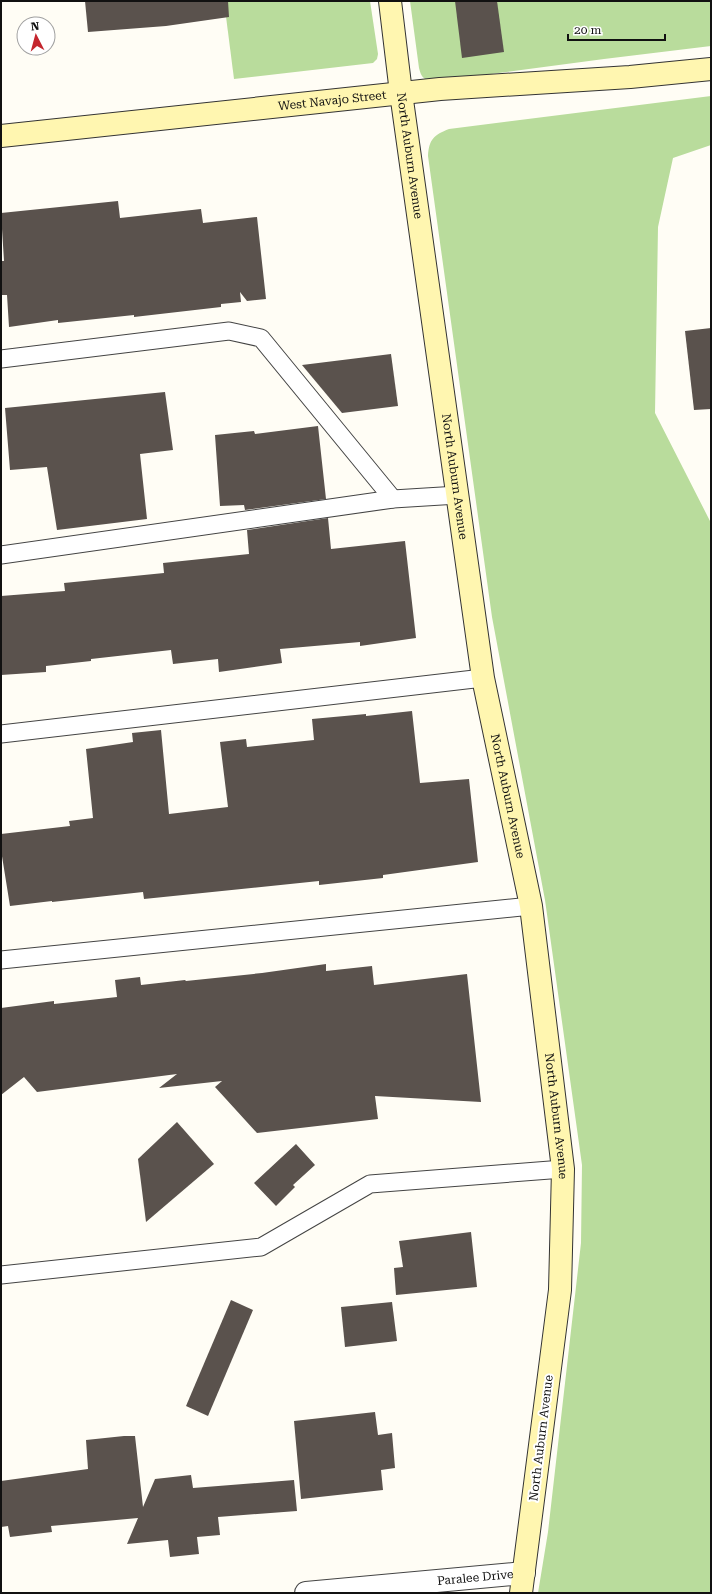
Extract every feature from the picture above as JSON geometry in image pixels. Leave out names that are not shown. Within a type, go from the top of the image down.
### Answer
[{"type":"main road","name":"North Auburn Avenue","points":[[390,1],[401,93],[484,678],[531,906],[563,1169],[560,1290],[522,1583]]},
{"type":"main road","name":"West Navajo Street","points":[[1,136],[440,89],[630,78],[711,69]]},
{"type":"street","name":"Paralee Drive","points":[[306,1593],[522,1583]]},
{"type":"lane","points":[[1,359],[229,331],[261,338],[393,499]]},
{"type":"lane","points":[[1,555],[393,499],[458,495]]},
{"type":"lane","points":[[1,734],[484,678]]},
{"type":"lane","points":[[1,960],[531,906]]},
{"type":"lane","points":[[1,1275],[261,1247],[370,1184],[563,1169]]},
{"type":"green space","points":[[224,1],[370,1],[378,54],[377,59],[373,63],[234,79]]},
{"type":"green space","points":[[410,1],[711,1],[711,46],[431,82],[423,77],[419,68]]},
{"type":"green space","points":[[711,96],[711,145],[673,158],[658,227],[655,413],[711,523],[711,1593],[538,1593],[548,1532],[581,1243],[582,1165],[545,900],[492,617],[428,156],[433,138],[449,129]]},
{"type":"building","points":[[85,1],[228,1],[229,17],[166,26],[88,32]]},
{"type":"building","points":[[455,1],[497,1],[504,52],[462,58]]},
{"type":"building","points":[[118,201],[120,218],[201,209],[203,223],[257,217],[266,299],[247,301],[240,292],[241,302],[221,304],[221,307],[134,317],[134,315],[58,323],[58,320],[9,327],[7,295],[1,295],[1,261],[4,261],[1,213]]},
{"type":"building","points":[[711,328],[711,409],[694,410],[685,331]]},
{"type":"building","points":[[391,354],[398,406],[342,413],[302,365]]},
{"type":"building","points":[[165,392],[173,450],[140,454],[147,519],[57,530],[47,467],[10,470],[5,408]]},
{"type":"building","points":[[318,426],[326,499],[245,510],[244,505],[220,506],[215,435],[254,431],[255,434]]},
{"type":"building","points":[[328,518],[331,549],[405,541],[416,638],[360,646],[360,642],[280,649],[282,663],[219,672],[218,659],[173,664],[171,650],[91,659],[91,661],[46,666],[46,672],[1,675],[1,596],[65,591],[64,583],[164,573],[163,563],[249,554],[247,530]]},
{"type":"building","points":[[412,711],[420,783],[469,779],[478,862],[383,875],[383,878],[319,885],[319,881],[144,899],[143,892],[10,906],[1,850],[1,834],[70,826],[69,821],[93,818],[86,749],[133,742],[132,733],[161,730],[169,814],[228,807],[220,742],[246,739],[247,747],[314,740],[312,719],[366,714],[366,716]]},
{"type":"building","points":[[326,964],[326,971],[372,966],[374,985],[467,974],[481,1102],[375,1096],[378,1119],[257,1133],[215,1087],[222,1081],[159,1088],[177,1074],[37,1092],[24,1077],[1,1095],[1,1008],[54,1001],[54,1004],[117,997],[115,980],[140,977],[141,985],[262,973]]},
{"type":"building","points":[[177,1122],[214,1164],[146,1222],[138,1159]]},
{"type":"building","points":[[296,1144],[315,1165],[293,1185],[295,1187],[276,1206],[254,1183]]},
{"type":"building","points":[[471,1232],[477,1287],[396,1295],[394,1268],[403,1267],[399,1241]]},
{"type":"building","points":[[231,1300],[253,1310],[208,1416],[186,1406]]},
{"type":"building","points":[[392,1302],[397,1341],[345,1347],[341,1307]]},
{"type":"building","points":[[375,1412],[378,1435],[392,1433],[395,1468],[381,1470],[383,1490],[301,1499],[294,1421]]},
{"type":"building","points":[[135,1436],[143,1507],[155,1479],[191,1475],[193,1488],[294,1480],[297,1511],[218,1517],[220,1535],[197,1537],[199,1554],[170,1557],[168,1540],[127,1544],[138,1518],[51,1526],[52,1532],[10,1537],[8,1526],[1,1527],[1,1481],[88,1469],[86,1440]]}]
